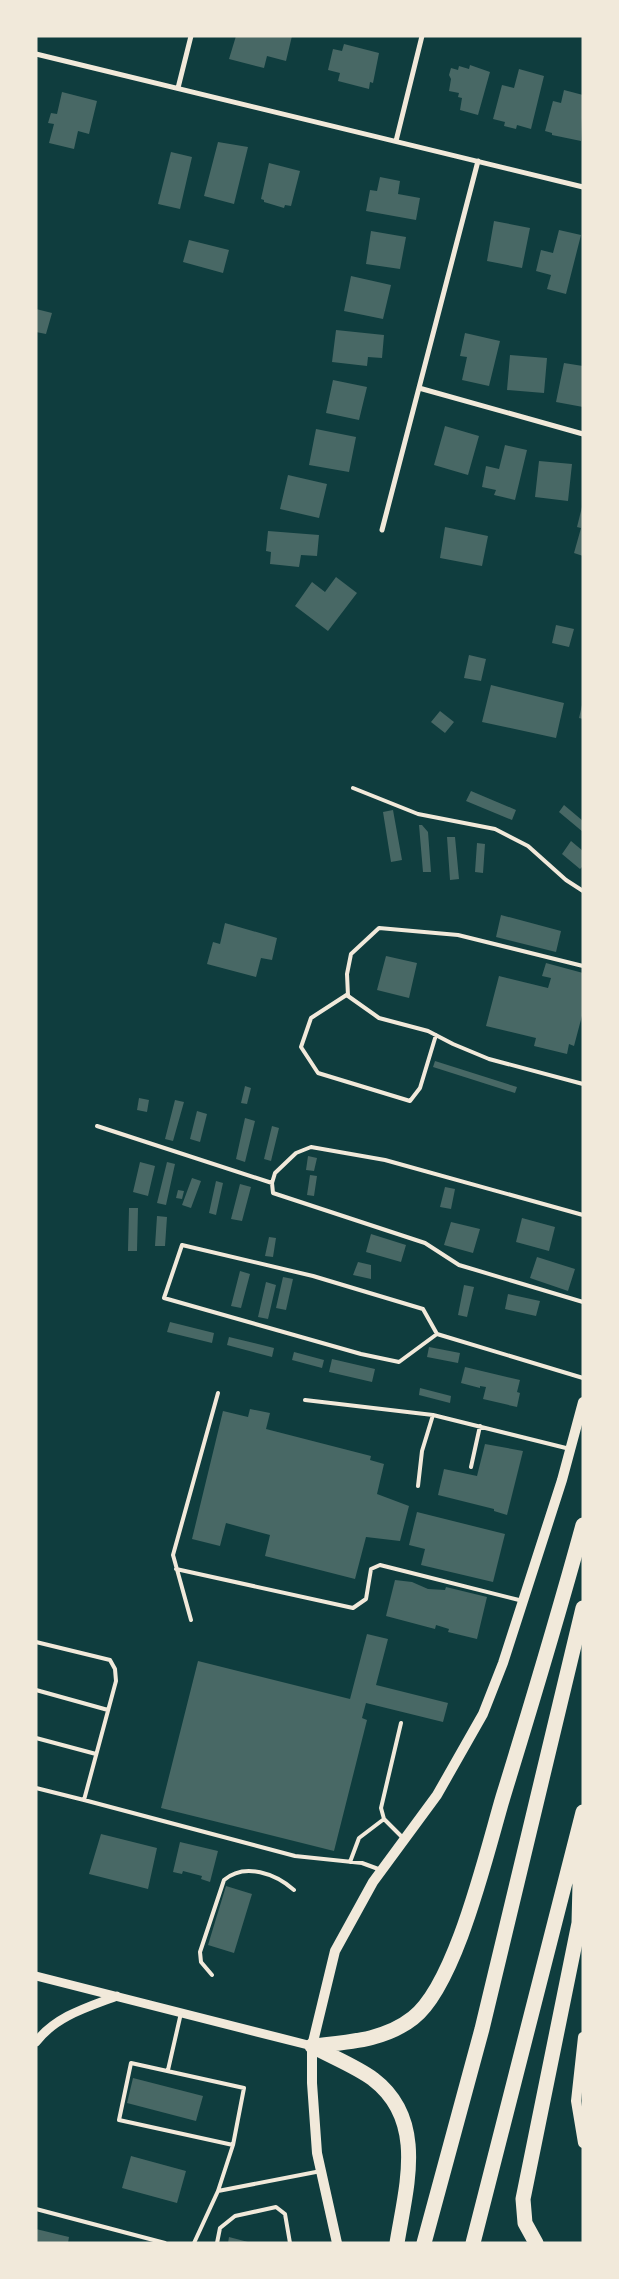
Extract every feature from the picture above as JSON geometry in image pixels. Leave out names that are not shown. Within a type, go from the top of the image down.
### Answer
[{"type":"highway","points":[[312,2046],[356,2041],[388,2033],[413,2018],[434,1995],[463,1930],[554,1631],[583,1524]]},
{"type":"highway","points":[[424,2243],[482,2029],[583,1608]]},
{"type":"highway","points":[[536,2241],[525,2223],[523,2199],[579,1923],[582,1815]]},
{"type":"highway","points":[[473,2243],[582,1815]]},
{"type":"highway","points":[[312,2046],[372,2080],[392,2098],[404,2118],[409,2148],[408,2174],[397,2243]]},
{"type":"main road","points":[[337,2243],[321,2171],[314,2125],[312,2046],[335,1951],[381,1870],[437,1795],[482,1714],[503,1664],[583,1402]]},
{"type":"main road","points":[[583,2038],[576,2101],[583,2143]]},
{"type":"street","points":[[178,88],[191,36]]},
{"type":"street","points":[[396,141],[422,36]]},
{"type":"street","points":[[36,54],[583,187]]},
{"type":"street","points":[[382,530],[478,161]]},
{"type":"street","points":[[419,388],[583,434]]},
{"type":"street","points":[[36,1976],[312,2046]]},
{"type":"street","points":[[36,2042],[57,2022],[71,2014],[118,1996]]},
{"type":"lane","points":[[353,788],[418,814],[495,829],[528,846],[566,880],[583,891]]},
{"type":"lane","points":[[583,966],[458,935],[379,928],[351,954],[347,974],[348,994],[379,1018],[428,1031],[453,1044],[489,1058],[583,1084]]},
{"type":"lane","points":[[348,994],[311,1018],[301,1047],[318,1073],[410,1101],[420,1088],[436,1035]]},
{"type":"lane","points":[[97,1126],[272,1183]]},
{"type":"lane","points":[[583,1215],[385,1160],[311,1147],[296,1152],[275,1173],[272,1183],[274,1193],[425,1244],[460,1264],[583,1302]]},
{"type":"lane","points":[[437,1334],[399,1362],[361,1354],[164,1298],[182,1245],[313,1276],[423,1309],[437,1334],[583,1378]]},
{"type":"lane","points":[[191,1620],[173,1555],[218,1393]]},
{"type":"lane","points":[[305,1400],[433,1415],[570,1449]]},
{"type":"lane","points":[[418,1486],[422,1451],[433,1415]]},
{"type":"lane","points":[[471,1467],[480,1426]]},
{"type":"lane","points":[[176,1569],[352,1608],[366,1599],[371,1568],[380,1565],[522,1601]]},
{"type":"lane","points":[[36,1642],[110,1660],[115,1669],[116,1681],[84,1800]]},
{"type":"lane","points":[[36,1690],[108,1710]]},
{"type":"lane","points":[[401,1723],[381,1808],[384,1819],[404,1839]]},
{"type":"lane","points":[[36,1738],[96,1754]]},
{"type":"lane","points":[[36,1788],[295,1856],[362,1863],[381,1870]]},
{"type":"lane","points":[[350,1862],[359,1838],[384,1819]]},
{"type":"lane","points":[[212,1975],[201,1962],[200,1952],[224,1880],[232,1873],[249,1870],[283,1880],[294,1890]]},
{"type":"lane","points":[[168,2070],[181,2013]]},
{"type":"lane","points":[[194,2243],[218,2191],[233,2145],[244,2088],[131,2062],[119,2120],[233,2145]]},
{"type":"lane","points":[[218,2191],[321,2171]]},
{"type":"lane","points":[[217,2243],[220,2228],[235,2216],[276,2207],[285,2214],[290,2243]]},
{"type":"lane","points":[[36,2209],[165,2243]]},
{"type":"building","points":[[236,36],[292,36],[286,61],[267,56],[264,68],[229,59]]},
{"type":"building","points":[[344,44],[379,53],[373,83],[370,82],[369,89],[338,81],[340,73],[328,70],[333,49],[342,51]]},
{"type":"building","points":[[470,65],[490,72],[478,115],[460,110],[462,98],[458,97],[459,93],[449,91],[451,68],[458,70],[459,66],[469,69]]},
{"type":"building","points":[[519,69],[544,76],[531,129],[517,125],[516,129],[504,126],[505,122],[493,119],[502,85],[514,88]]},
{"type":"building","points":[[564,90],[583,95],[581,141],[552,135],[552,133],[545,131],[553,101],[561,103]]},
{"type":"building","points":[[62,92],[97,101],[89,134],[78,131],[74,149],[49,143],[54,124],[48,123],[51,113],[57,114]]},
{"type":"building","points":[[218,142],[248,147],[234,204],[204,196]]},
{"type":"building","points":[[171,152],[192,157],[180,209],[158,204]]},
{"type":"building","points":[[269,163],[300,171],[291,206],[285,205],[284,208],[264,202],[261,199]]},
{"type":"building","points":[[380,177],[400,181],[398,194],[420,198],[416,220],[366,211],[370,190],[377,191]]},
{"type":"building","points":[[494,221],[530,228],[522,268],[487,261]]},
{"type":"building","points":[[559,230],[581,235],[566,294],[547,289],[551,275],[536,271],[541,250],[553,253]]},
{"type":"building","points":[[371,231],[406,237],[400,269],[366,264]]},
{"type":"building","points":[[189,240],[229,250],[223,273],[183,262]]},
{"type":"building","points":[[351,276],[391,285],[383,319],[344,311]]},
{"type":"building","points":[[36,309],[52,313],[46,334],[36,332]]},
{"type":"building","points":[[336,330],[384,335],[382,358],[368,357],[367,366],[332,362]]},
{"type":"building","points":[[465,333],[500,341],[489,386],[462,380],[467,357],[460,356]]},
{"type":"building","points":[[510,355],[547,358],[544,393],[507,390]]},
{"type":"building","points":[[564,363],[583,366],[583,407],[556,402]]},
{"type":"building","points":[[333,380],[367,387],[359,420],[326,413]]},
{"type":"building","points":[[445,426],[479,436],[468,475],[434,465]]},
{"type":"building","points":[[316,429],[356,437],[349,472],[309,465]]},
{"type":"building","points":[[505,445],[527,450],[515,500],[494,495],[496,490],[482,487],[486,466],[499,469]]},
{"type":"building","points":[[539,461],[572,464],[568,501],[535,497]]},
{"type":"building","points":[[288,475],[327,484],[319,518],[280,509]]},
{"type":"building","points":[[582,507],[583,556],[574,553],[581,528],[577,527]]},
{"type":"building","points":[[445,527],[488,536],[482,566],[440,558]]},
{"type":"building","points":[[268,531],[319,535],[317,556],[301,555],[299,567],[270,564],[271,552],[266,551]]},
{"type":"building","points":[[336,577],[357,593],[328,631],[295,606],[312,582],[325,592]]},
{"type":"building","points":[[556,625],[574,629],[569,647],[552,643]]},
{"type":"building","points":[[469,655],[486,659],[481,681],[464,678]]},
{"type":"building","points":[[491,685],[564,703],[556,738],[482,722]]},
{"type":"building","points":[[583,706],[583,719],[579,718]]},
{"type":"building","points":[[440,711],[454,722],[445,733],[431,722]]},
{"type":"building","points":[[471,791],[516,810],[512,820],[466,801]]},
{"type":"building","points":[[564,805],[583,821],[583,832],[559,812]]},
{"type":"building","points":[[393,810],[402,860],[391,862],[383,812]]},
{"type":"building","points":[[419,825],[422,825],[428,832],[431,872],[423,872]]},
{"type":"building","points":[[447,837],[455,837],[459,879],[450,880]]},
{"type":"building","points":[[571,841],[583,851],[583,866],[580,869],[562,854]]},
{"type":"building","points":[[477,843],[485,844],[483,873],[475,872]]},
{"type":"building","points":[[501,915],[561,931],[556,952],[496,937]]},
{"type":"building","points":[[225,923],[277,938],[272,960],[261,958],[256,977],[207,964],[213,942],[220,944]]},
{"type":"building","points":[[386,956],[417,963],[409,998],[377,990]]},
{"type":"building","points":[[546,963],[583,973],[583,1012],[574,1046],[569,1044],[567,1054],[534,1046],[536,1038],[486,1026],[499,976],[548,988],[551,978],[542,976]]},
{"type":"building","points":[[435,1061],[517,1087],[515,1093],[433,1067]]},
{"type":"building","points":[[245,1086],[251,1088],[247,1104],[241,1103]]},
{"type":"building","points":[[139,1098],[149,1100],[147,1112],[137,1110]]},
{"type":"building","points":[[175,1100],[184,1102],[173,1141],[165,1139]]},
{"type":"building","points":[[197,1111],[207,1114],[200,1142],[190,1139]]},
{"type":"building","points":[[245,1118],[255,1121],[245,1162],[236,1159]]},
{"type":"building","points":[[272,1126],[279,1128],[271,1161],[264,1159]]},
{"type":"building","points":[[308,1156],[317,1158],[314,1171],[306,1170]]},
{"type":"building","points":[[140,1162],[155,1166],[148,1196],[133,1192]]},
{"type":"building","points":[[167,1162],[175,1164],[166,1205],[157,1203]]},
{"type":"building","points":[[310,1175],[317,1176],[314,1196],[307,1195]]},
{"type":"building","points":[[192,1178],[201,1181],[191,1208],[182,1205]]},
{"type":"building","points":[[216,1181],[223,1183],[216,1215],[209,1213]]},
{"type":"building","points":[[240,1184],[251,1187],[242,1221],[231,1219]]},
{"type":"building","points":[[445,1187],[455,1189],[451,1209],[440,1207]]},
{"type":"building","points":[[178,1190],[184,1191],[182,1199],[176,1198]]},
{"type":"building","points":[[129,1208],[138,1208],[137,1251],[128,1251]]},
{"type":"building","points":[[157,1216],[167,1217],[165,1246],[155,1246]]},
{"type":"building","points":[[522,1218],[555,1227],[549,1251],[516,1242]]},
{"type":"building","points":[[451,1222],[480,1229],[473,1253],[444,1245]]},
{"type":"building","points":[[371,1234],[406,1245],[401,1262],[366,1252]]},
{"type":"building","points":[[269,1237],[276,1238],[273,1257],[265,1256]]},
{"type":"building","points":[[537,1257],[575,1269],[568,1291],[530,1278]]},
{"type":"building","points":[[358,1262],[371,1265],[371,1279],[353,1275]]},
{"type":"building","points":[[240,1271],[250,1274],[241,1308],[231,1306]]},
{"type":"building","points":[[283,1277],[293,1279],[286,1310],[276,1308]]},
{"type":"building","points":[[266,1282],[276,1285],[268,1319],[258,1317]]},
{"type":"building","points":[[464,1285],[474,1287],[467,1317],[458,1315]]},
{"type":"building","points":[[508,1294],[540,1301],[536,1316],[505,1309]]},
{"type":"building","points":[[170,1322],[214,1333],[212,1343],[167,1332]]},
{"type":"building","points":[[229,1337],[274,1348],[272,1357],[227,1345]]},
{"type":"building","points":[[429,1347],[460,1353],[458,1363],[427,1357]]},
{"type":"building","points":[[294,1352],[324,1360],[322,1368],[292,1360]]},
{"type":"building","points":[[332,1359],[375,1369],[372,1382],[329,1372]]},
{"type":"building","points":[[465,1367],[520,1380],[517,1392],[520,1393],[517,1407],[483,1399],[486,1387],[480,1386],[480,1388],[461,1383]]},
{"type":"building","points":[[420,1388],[451,1396],[450,1403],[419,1395]]},
{"type":"building","points":[[250,1409],[270,1413],[266,1429],[371,1456],[370,1460],[384,1464],[377,1494],[409,1506],[400,1541],[366,1537],[355,1579],[265,1556],[270,1535],[226,1523],[220,1546],[192,1539],[223,1411],[248,1417]]},
{"type":"building","points":[[485,1444],[523,1451],[507,1515],[494,1511],[494,1509],[438,1495],[444,1469],[477,1476]]},
{"type":"building","points":[[417,1512],[505,1534],[493,1582],[421,1565],[425,1549],[409,1545]]},
{"type":"building","points":[[395,1580],[412,1582],[428,1589],[445,1590],[446,1587],[487,1597],[477,1639],[448,1632],[449,1629],[436,1625],[435,1629],[386,1616]]},
{"type":"building","points":[[367,1634],[388,1639],[376,1685],[448,1703],[443,1722],[366,1703],[362,1718],[367,1720],[334,1851],[161,1808],[198,1661],[350,1699]]},
{"type":"building","points":[[101,1834],[157,1848],[148,1889],[89,1874]]},
{"type":"building","points":[[180,1842],[218,1851],[210,1882],[201,1879],[202,1876],[183,1871],[182,1874],[173,1872]]},
{"type":"building","points":[[226,1886],[252,1894],[234,1953],[208,1945]]},
{"type":"building","points":[[133,2078],[203,2096],[196,2121],[127,2103]]},
{"type":"building","points":[[131,2156],[186,2171],[177,2203],[122,2188]]},
{"type":"building","points":[[36,2229],[69,2237],[68,2243],[36,2243]]},
{"type":"building","points":[[229,2237],[248,2242],[248,2243],[228,2243]]}]
